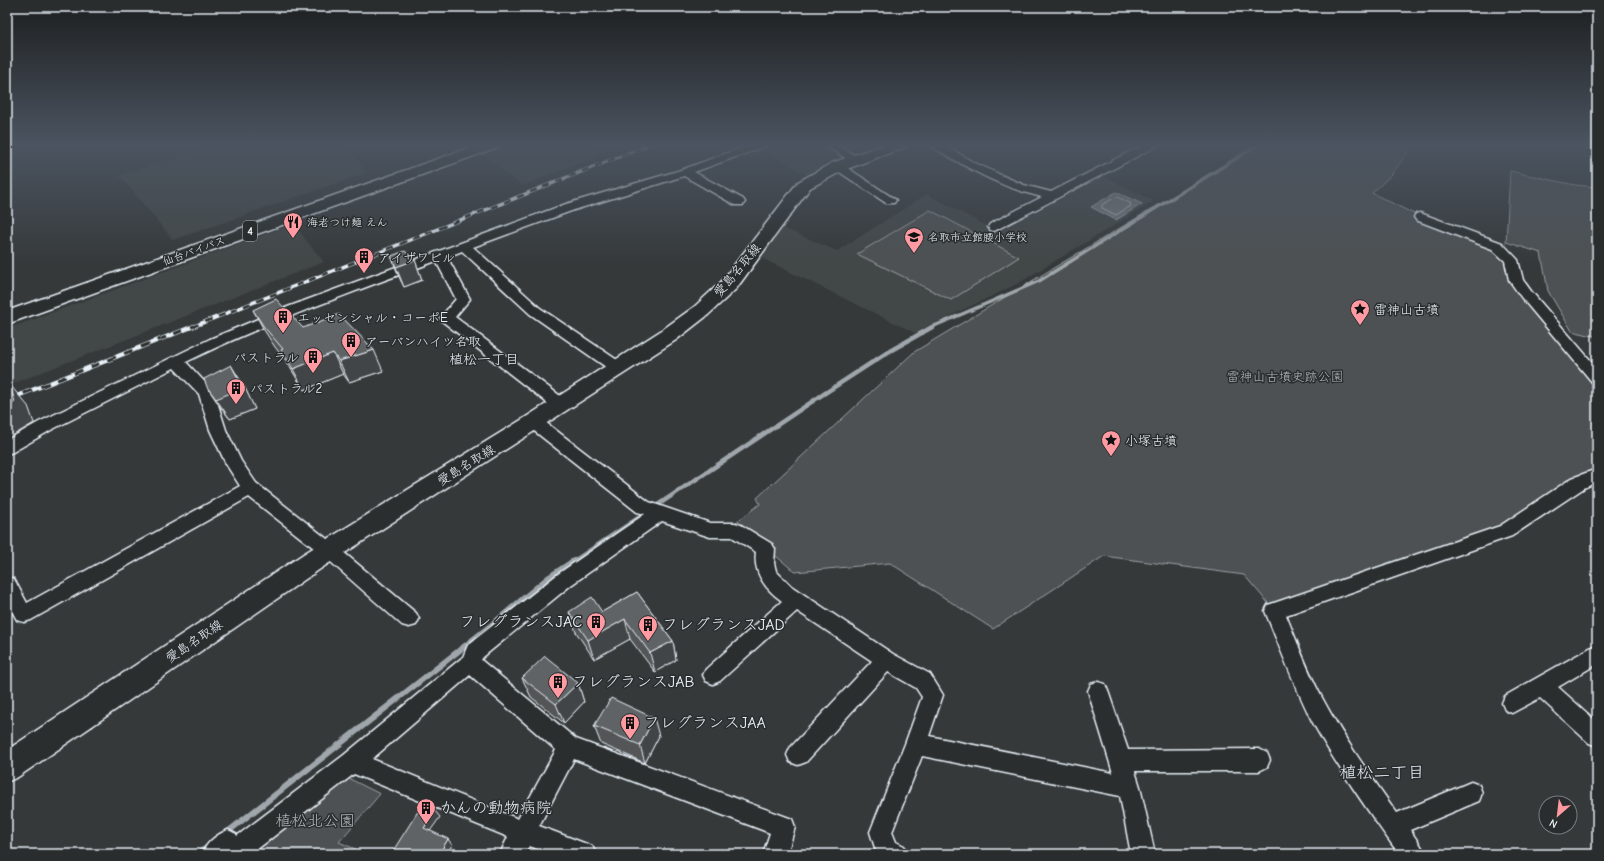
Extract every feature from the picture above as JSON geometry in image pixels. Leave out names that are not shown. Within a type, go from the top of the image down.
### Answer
[{"type":"main road","name":"仙台バイパス","points":[[7,311],[362,184]]},
{"type":"main road","name":"仙台バイパス","points":[[7,318],[382,184]]},
{"type":"main road","name":"愛島名取線","points":[[7,767],[330,551],[669,335],[701,311],[729,285],[805,184]]},
{"type":"street","points":[[7,448],[45,426],[176,361],[215,342],[282,314],[570,207],[645,184]]},
{"type":"street","points":[[707,184],[739,202]]},
{"type":"street","points":[[872,184],[890,200]]},
{"type":"street","points":[[1013,184],[1032,192],[1052,196]]},
{"type":"street","points":[[994,226],[1075,184]]},
{"type":"street","points":[[1420,217],[1497,246],[1511,260],[1516,280],[1526,294],[1597,378]]},
{"type":"street","points":[[464,246],[535,311],[618,368]]},
{"type":"street","points":[[439,255],[463,299],[447,318],[561,405]]},
{"type":"street","points":[[176,361],[206,392],[218,430],[234,464],[250,488],[330,551],[409,618]]},
{"type":"street","points":[[534,422],[652,511],[710,530],[735,530],[766,549],[763,563],[772,582],[784,592],[886,660],[923,681],[933,696],[916,744],[881,832],[887,850],[896,854]]},
{"type":"street","points":[[1413,854],[1367,790],[1320,714],[1293,659],[1275,610],[1506,531],[1578,483],[1597,475]]},
{"type":"street","points":[[7,585],[24,614],[250,488]]},
{"type":"street","points":[[214,854],[228,842],[234,853],[352,762],[470,663],[475,651],[555,586],[625,536],[652,511]]},
{"type":"street","points":[[713,675],[796,600]]},
{"type":"street","points":[[1512,703],[1597,653]]},
{"type":"street","points":[[798,755],[886,660]]},
{"type":"street","points":[[470,663],[569,747],[784,828],[775,854]]},
{"type":"street","points":[[1542,686],[1597,736]]},
{"type":"street","points":[[1098,691],[1129,787],[1144,854]]},
{"type":"street","points":[[916,744],[1129,787]]},
{"type":"street","points":[[512,854],[569,747]]},
{"type":"street","points":[[1120,761],[1258,760]]},
{"type":"street","points":[[352,762],[523,832],[584,854]]},
{"type":"street","points":[[1393,826],[1471,794]]},
{"type":"shaded area","points":[[127,184],[334,184],[173,240]]},
{"type":"shaded area","name":"名取市立館腰小学校","points":[[1085,184],[1120,184],[1154,201],[1019,283],[915,333],[759,257],[781,227],[837,251],[927,194],[996,231]]},
{"type":"shaded area","points":[[293,224],[324,262],[7,386],[7,329]]},
{"type":"green space","name":"雷神山古墳史跡公園","points":[[1193,184],[1381,184],[1372,193],[1420,217],[1497,246],[1526,295],[1597,385],[1597,479],[1506,531],[1275,611],[1244,575],[1104,556],[993,629],[890,563],[795,572],[736,522],[760,504],[757,498],[914,352]]},
{"type":"green space","points":[[1509,184],[1571,184],[1597,187],[1597,337],[1572,331],[1548,291],[1541,253],[1506,242]]},
{"type":"green space","points":[[930,210],[1019,257],[951,300],[857,254]]},
{"type":"green space","name":"植松北公園","points":[[328,768],[380,794],[339,842],[367,854],[221,854]]},
{"type":"water","points":[[1116,192],[1142,204],[1116,220],[1091,207]]},
{"type":"building","points":[[405,251],[415,260],[396,267],[391,256]]},
{"type":"building","points":[[276,299],[303,328],[339,314],[374,350],[339,361],[333,353],[293,369],[281,350],[283,349],[264,327],[253,310]]},
{"type":"building","points":[[231,365],[243,388],[216,399],[207,387],[204,379]]},
{"type":"building","points":[[10,385],[15,402],[7,407],[7,386]]},
{"type":"building","points":[[637,592],[673,641],[650,653],[625,619],[588,640],[569,612],[592,597],[602,612]]},
{"type":"building","points":[[545,656],[578,683],[556,704],[522,678]]},
{"type":"building","points":[[611,698],[654,718],[640,745],[594,726]]},
{"type":"building","name":"かんの動物病院","points":[[422,805],[435,811],[424,828],[448,839],[439,854],[391,854]]},
{"type":"waterway","points":[[933,327],[1039,281],[1194,184]]},
{"type":"waterway","points":[[574,561],[819,397],[888,352],[933,327]]},
{"type":"waterway","points":[[225,834],[493,624],[548,578],[575,560]]},
{"type":"waterway","points":[[198,854],[208,847]]},
{"type":"railway","points":[[192,327],[550,184]]},
{"type":"railway","points":[[7,400],[194,326]]},
{"type":"place","name":"海老つけ麺 えん","points":[[293,239]]},
{"type":"place","name":"名取市立館腰小学校","points":[[914,254]]},
{"type":"place","name":"アイザワビル","points":[[364,274]]},
{"type":"place","name":"雷神山古墳","points":[[1360,326]]},
{"type":"place","name":"エッセンシャル・コーポE","points":[[283,334]]},
{"type":"place","name":"アーバンハイツ名取","points":[[351,358]]},
{"type":"place","name":"パストラル","points":[[313,374]]},
{"type":"place","name":"パストラル2","points":[[236,405]]},
{"type":"place","name":"小塚古墳","points":[[1111,457]]},
{"type":"place","name":"フレグランスJAC","points":[[596,639]]},
{"type":"place","name":"フレグランスJAD","points":[[648,642]]},
{"type":"place","name":"フレグランスJAB","points":[[558,699]]},
{"type":"place","name":"フレグランスJAA","points":[[630,740]]},
{"type":"place","name":"かんの動物病院","points":[[426,825]]},
{"type":"district","name":"植松一丁目","points":[[484,359]]},
{"type":"district","name":"植松二丁目","points":[[1382,772]]}]
